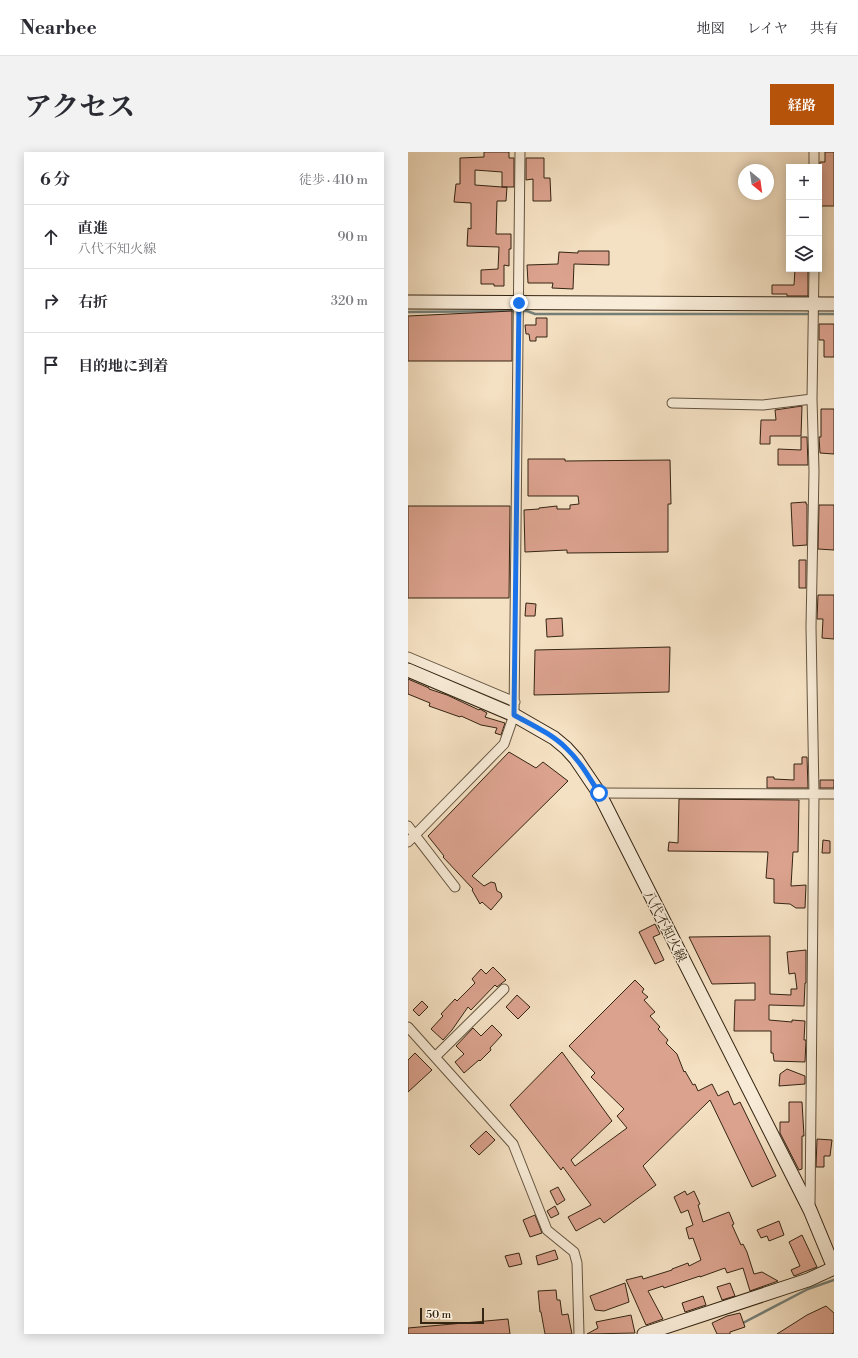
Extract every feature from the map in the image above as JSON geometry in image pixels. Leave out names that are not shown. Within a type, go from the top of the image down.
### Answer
[{"type":"main road","points":[[408,302],[519,303],[813,311],[834,304]]},
{"type":"main road","name":"八代不知火線","points":[[408,670],[514,715],[554,738],[576,759],[599,793],[810,1210],[834,1268]]},
{"type":"main road","points":[[644,1334],[808,1280],[834,1268]]},
{"type":"street","points":[[408,842],[504,744],[514,715],[520,152]]},
{"type":"street","points":[[814,152],[814,164]]},
{"type":"street","points":[[810,1210],[814,794],[811,627],[814,471],[812,399],[814,272]]},
{"type":"street","points":[[672,403],[763,405],[812,399]]},
{"type":"street","points":[[408,657],[515,702]]},
{"type":"street","points":[[599,793],[834,794]]},
{"type":"street","points":[[408,826],[455,887]]},
{"type":"street","points":[[435,1057],[504,989]]},
{"type":"street","points":[[408,1027],[513,1144],[547,1230],[574,1252],[577,1263],[579,1334]]},
{"type":"building","points":[[484,152],[509,152],[509,158],[514,158],[514,187],[507,187],[506,201],[497,201],[496,234],[511,234],[509,266],[504,265],[504,286],[481,284],[481,270],[498,269],[499,247],[467,246],[468,228],[471,229],[471,203],[454,202],[456,184],[460,184],[460,158],[484,157]],"holes":[[[475,170],[502,172],[502,187],[475,185]]]},
{"type":"building","points":[[825,152],[834,152],[834,206],[822,206],[822,164],[820,164],[820,162],[825,162]]},
{"type":"building","points":[[526,158],[544,158],[544,178],[550,178],[551,201],[533,201],[533,179],[526,180]]},
{"type":"building","points":[[578,251],[609,251],[609,265],[574,264],[573,289],[552,288],[553,283],[528,283],[527,265],[558,264],[559,252],[578,253]]},
{"type":"building","points":[[795,272],[808,272],[808,296],[772,294],[772,285],[794,285]]},
{"type":"building","points":[[512,311],[512,361],[408,361],[408,316]]},
{"type":"building","points":[[536,318],[547,318],[547,337],[536,337],[536,341],[530,341],[529,334],[526,334],[525,325],[536,325]]},
{"type":"building","points":[[819,324],[834,324],[834,357],[824,357],[824,340],[819,340]]},
{"type":"building","points":[[802,406],[801,436],[770,436],[770,444],[760,444],[761,420],[776,420],[775,410]]},
{"type":"building","points":[[821,409],[834,409],[834,454],[820,453],[819,437],[821,437]]},
{"type":"building","points":[[801,437],[807,437],[808,465],[778,465],[778,449],[801,450]]},
{"type":"building","points":[[528,459],[565,459],[565,461],[670,460],[671,504],[668,504],[668,552],[567,553],[567,550],[525,552],[524,510],[557,506],[557,509],[570,509],[570,505],[579,504],[578,496],[528,496]]},
{"type":"building","points":[[806,502],[807,545],[793,546],[791,503]]},
{"type":"building","points":[[819,505],[834,505],[834,550],[818,549]]},
{"type":"building","points":[[408,506],[510,506],[509,598],[408,598]]},
{"type":"building","points":[[799,560],[806,560],[806,588],[799,588]]},
{"type":"building","points":[[818,595],[834,595],[834,639],[822,638],[823,619],[817,619]]},
{"type":"building","points":[[526,603],[536,604],[535,616],[525,616]]},
{"type":"building","points":[[562,618],[563,636],[547,637],[546,619]]},
{"type":"building","points":[[670,647],[669,692],[534,695],[535,650]]},
{"type":"building","points":[[408,679],[479,710],[480,709],[487,713],[485,717],[505,723],[501,735],[495,733],[497,728],[481,725],[461,716],[460,717],[429,706],[430,703],[408,694]]},
{"type":"building","points":[[509,752],[536,768],[543,762],[568,781],[472,876],[484,886],[491,882],[495,883],[497,891],[501,893],[502,897],[491,910],[482,902],[480,904],[472,890],[473,889],[443,857],[444,856],[428,836]]},
{"type":"building","points":[[802,757],[807,757],[808,788],[767,788],[767,777],[774,777],[774,779],[794,780],[794,764],[802,764]]},
{"type":"building","points":[[820,780],[834,780],[834,788],[820,788]]},
{"type":"building","points":[[679,799],[799,800],[798,852],[793,852],[791,886],[806,885],[805,908],[796,908],[790,904],[774,903],[774,879],[766,878],[768,852],[668,851],[669,842],[678,843]]},
{"type":"building","points":[[823,840],[830,841],[830,853],[822,853]]},
{"type":"building","points":[[655,924],[660,934],[653,937],[664,960],[655,964],[639,932]]},
{"type":"building","points":[[770,936],[770,994],[791,995],[791,989],[797,989],[795,973],[789,974],[787,952],[806,950],[804,1006],[769,1005],[769,1020],[792,1022],[792,1020],[805,1021],[805,1062],[774,1061],[773,1053],[771,1053],[771,1031],[734,1031],[735,1000],[755,1000],[755,983],[712,984],[689,937]]},
{"type":"building","points":[[493,967],[506,980],[497,987],[495,985],[471,1010],[468,1007],[443,1040],[431,1029],[443,1016],[441,1014],[455,999],[457,1001],[475,983],[472,979],[481,969],[486,974]]},
{"type":"building","points":[[635,980],[644,989],[642,992],[648,997],[644,1000],[655,1012],[650,1016],[660,1027],[658,1029],[668,1040],[666,1043],[677,1054],[684,1072],[685,1071],[693,1085],[695,1084],[698,1091],[712,1084],[718,1096],[728,1091],[734,1105],[740,1102],[776,1176],[752,1187],[710,1100],[643,1166],[656,1185],[604,1223],[600,1218],[576,1231],[568,1217],[591,1205],[563,1167],[561,1170],[510,1105],[562,1052],[612,1121],[571,1160],[575,1166],[627,1128],[617,1116],[624,1109],[591,1077],[595,1073],[569,1046]]},
{"type":"building","points":[[517,995],[530,1007],[518,1019],[506,1007]]},
{"type":"building","points":[[422,1001],[428,1007],[419,1016],[413,1010]]},
{"type":"building","points":[[492,1025],[502,1035],[490,1048],[491,1050],[480,1061],[479,1060],[464,1073],[455,1062],[464,1054],[456,1046],[473,1028],[481,1036]]},
{"type":"building","points":[[415,1053],[432,1070],[408,1092],[408,1060]]},
{"type":"building","points":[[787,1069],[805,1076],[805,1084],[779,1086],[780,1074]]},
{"type":"building","points":[[789,1102],[802,1102],[804,1136],[802,1136],[802,1169],[799,1170],[780,1133],[780,1122],[789,1122]]},
{"type":"building","points":[[486,1131],[495,1140],[479,1155],[470,1146]]},
{"type":"building","points":[[817,1139],[832,1140],[830,1156],[824,1156],[824,1167],[816,1167]]},
{"type":"building","points":[[558,1187],[565,1200],[557,1205],[550,1191]]},
{"type":"building","points":[[685,1191],[687,1195],[694,1191],[700,1204],[698,1205],[703,1222],[729,1212],[734,1224],[732,1225],[741,1245],[743,1244],[747,1252],[754,1274],[762,1272],[778,1281],[750,1291],[743,1268],[727,1273],[725,1268],[664,1288],[663,1286],[648,1291],[663,1319],[646,1325],[626,1280],[642,1276],[643,1279],[672,1270],[688,1263],[689,1266],[701,1260],[693,1238],[689,1239],[686,1228],[693,1225],[688,1210],[681,1213],[674,1197]]},
{"type":"building","points":[[555,1206],[559,1214],[551,1218],[547,1211]]},
{"type":"building","points":[[535,1215],[542,1233],[530,1237],[523,1220]]},
{"type":"building","points":[[779,1221],[784,1235],[769,1241],[767,1236],[761,1238],[757,1230]]},
{"type":"building","points":[[802,1235],[817,1267],[794,1276],[791,1270],[800,1266],[789,1242]]},
{"type":"building","points":[[555,1250],[558,1259],[538,1265],[536,1256]]},
{"type":"building","points":[[519,1253],[522,1264],[509,1267],[505,1256]]},
{"type":"building","points":[[625,1283],[629,1302],[604,1311],[595,1310],[590,1296]]},
{"type":"building","points":[[730,1283],[735,1296],[722,1300],[717,1287]]},
{"type":"building","points":[[556,1290],[557,1300],[560,1300],[562,1315],[568,1314],[572,1334],[545,1334],[540,1312],[538,1291]]},
{"type":"building","points":[[703,1296],[706,1305],[685,1312],[682,1303]]},
{"type":"building","points":[[826,1306],[834,1313],[834,1333],[777,1334],[807,1315]]},
{"type":"building","points":[[740,1313],[745,1327],[730,1332],[730,1334],[717,1334],[712,1323],[727,1316]]},
{"type":"building","points":[[631,1315],[635,1333],[587,1334],[598,1328],[596,1322]]},
{"type":"building","points":[[508,1319],[510,1334],[408,1334],[408,1328]]},
{"type":"waterway","points":[[408,312],[516,311]]},
{"type":"waterway","points":[[521,311],[527,311],[535,314],[834,314]]},
{"type":"waterway","points":[[741,1324],[808,1289],[834,1280]]},
{"type":"route","points":[[519,303],[514,715],[554,738],[566,748],[587,774],[599,793]]}]
